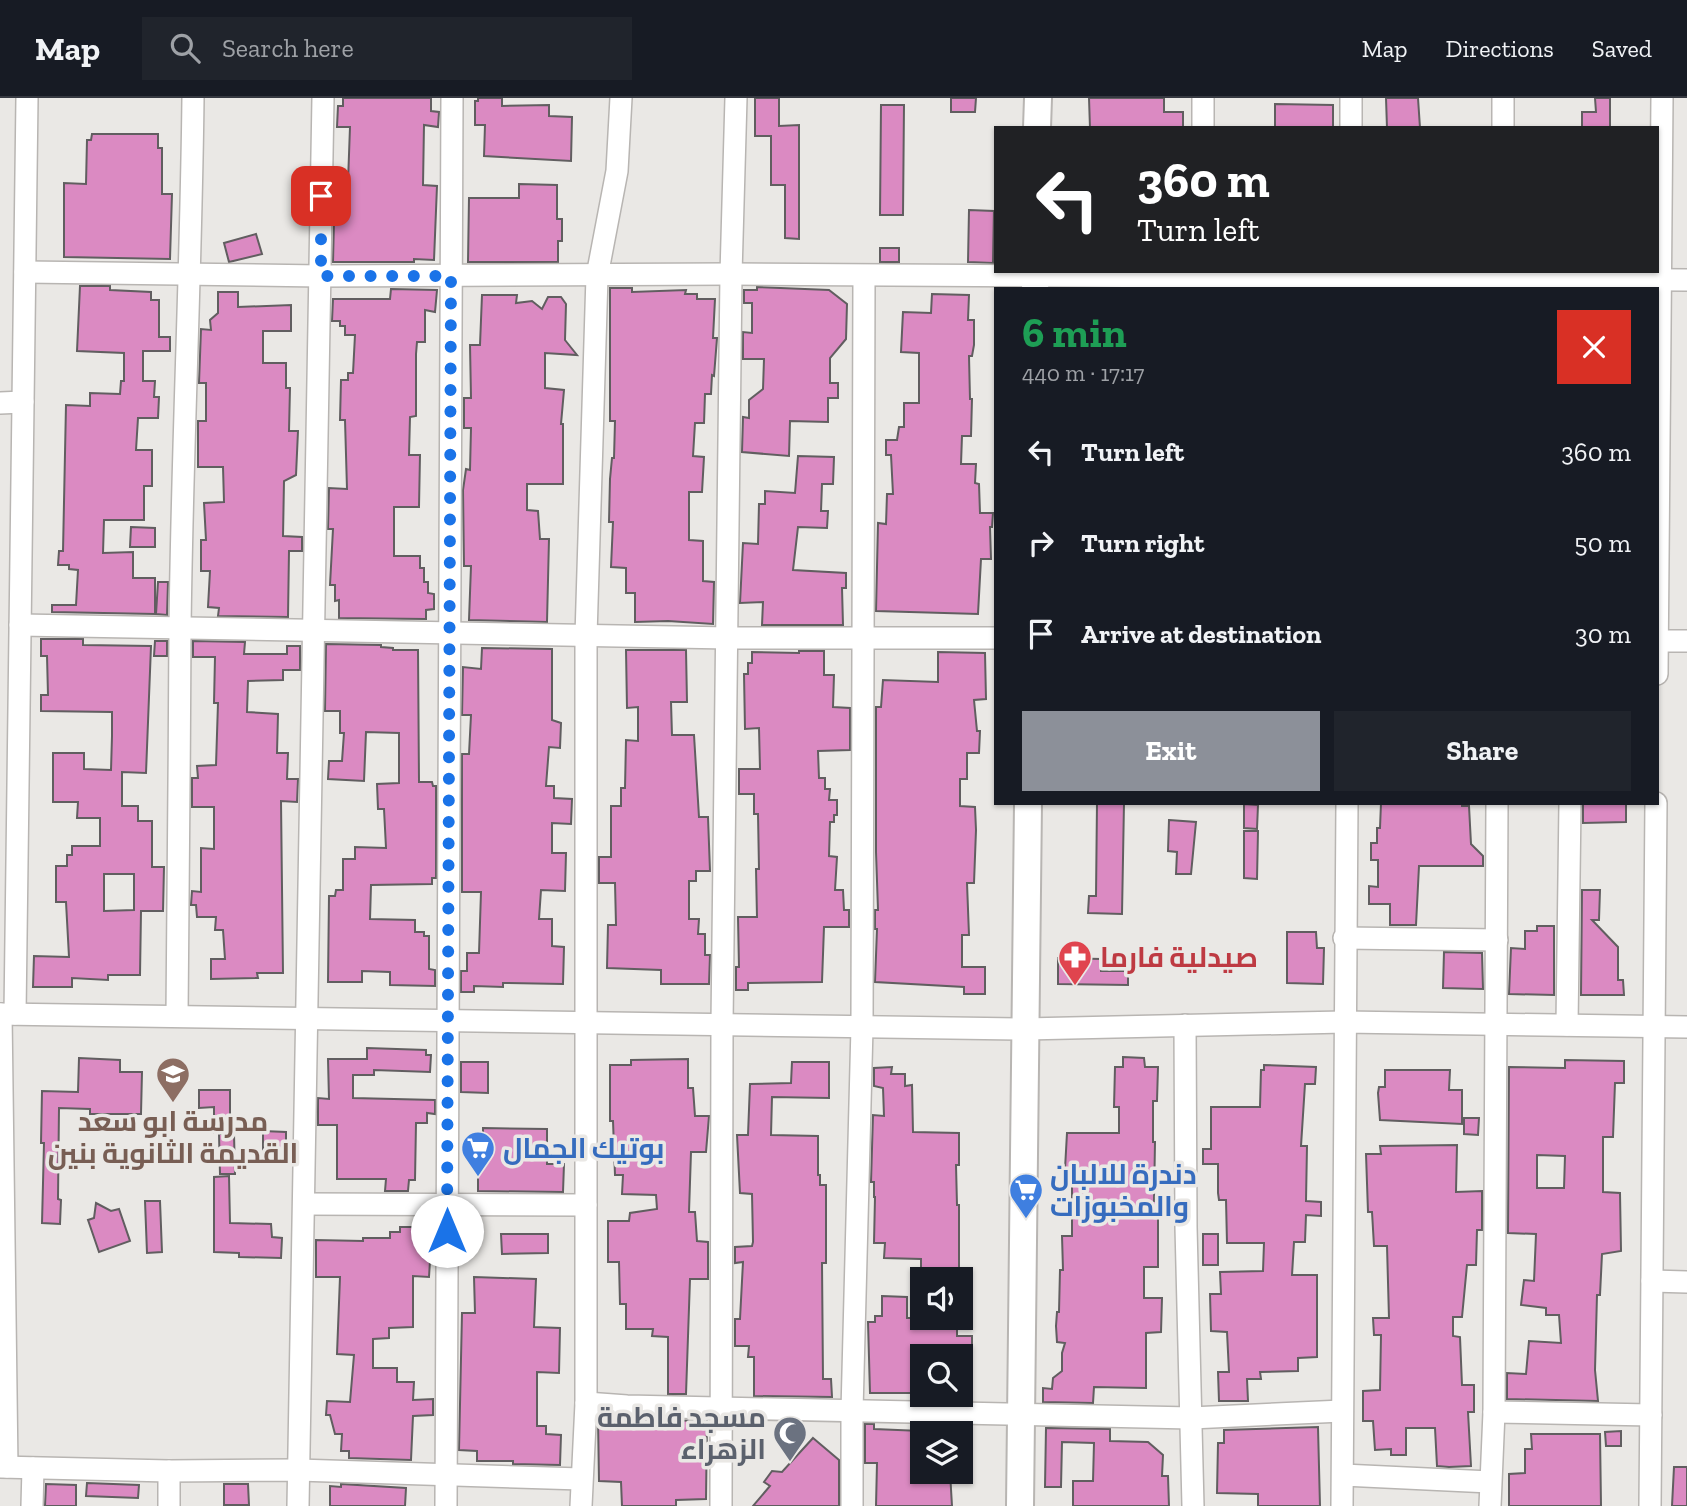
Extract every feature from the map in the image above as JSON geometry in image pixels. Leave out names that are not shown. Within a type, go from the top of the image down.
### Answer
[{"type":"street","points":[[27,98],[23,402],[10,581],[20,625],[10,670],[1,1204],[4,1467],[169,1471],[298,1470],[581,1479]]},
{"type":"street","points":[[177,1016],[180,627],[191,273],[193,98]]},
{"type":"street","points":[[298,1506],[309,1018],[323,98]]},
{"type":"street","points":[[446,1506],[452,98]]},
{"type":"street","points":[[581,1506],[586,1403],[586,636],[597,276],[617,171],[621,98]]},
{"type":"street","points":[[721,1506],[722,1024],[736,98]]},
{"type":"street","points":[[1038,98],[1038,126]]},
{"type":"street","points":[[1203,98],[1203,126]]},
{"type":"street","points":[[1351,98],[1351,126]]},
{"type":"street","points":[[1503,98],[1503,126]]},
{"type":"street","points":[[1659,400],[1662,98]]},
{"type":"street","points":[[25,272],[321,276],[732,274],[1036,279],[1687,280]]},
{"type":"street","points":[[852,1506],[862,1027],[864,276]]},
{"type":"street","points":[[0,403],[23,402]]},
{"type":"street","points":[[20,625],[729,638],[994,638]]},
{"type":"street","points":[[1659,641],[1687,641]]},
{"type":"street","points":[[1020,1506],[1028,805]]},
{"type":"street","points":[[1342,1506],[1347,805]]},
{"type":"street","points":[[1490,1506],[1494,1412],[1497,805]]},
{"type":"street","points":[[1567,1025],[1570,805]]},
{"type":"street","points":[[1650,1506],[1656,805]]},
{"type":"street","points":[[1344,938],[1497,940]]},
{"type":"street","points":[[5,1014],[1025,1029],[1344,1023],[1687,1027]]},
{"type":"street","points":[[1185,1025],[1193,1506]]},
{"type":"street","points":[[304,1204],[586,1205]]},
{"type":"street","points":[[1652,1281],[1687,1282]]},
{"type":"street","points":[[586,1403],[1191,1418],[1342,1411]]},
{"type":"street","points":[[1494,1412],[1651,1415]]},
{"type":"street","points":[[32,1506],[33,1468]]},
{"type":"street","points":[[169,1471],[169,1506]]},
{"type":"street","points":[[1343,1475],[1490,1482]]},
{"type":"building","points":[[343,98],[431,98],[431,111],[439,112],[438,127],[424,125],[423,185],[437,186],[434,260],[333,262],[335,182],[348,182],[350,127],[337,127],[338,106],[343,106]]},
{"type":"building","points":[[478,98],[502,98],[502,106],[549,105],[549,116],[572,117],[571,161],[484,156],[485,125],[475,125],[475,101],[478,101]]},
{"type":"building","points":[[755,98],[779,98],[779,126],[799,125],[799,239],[785,238],[785,185],[771,185],[771,136],[755,136]]},
{"type":"building","points":[[951,98],[976,98],[975,112],[951,112]]},
{"type":"building","points":[[1089,98],[1164,98],[1164,112],[1183,112],[1183,126],[1090,126]]},
{"type":"building","points":[[1386,98],[1418,98],[1420,126],[1387,126]]},
{"type":"building","points":[[1595,98],[1610,98],[1610,126],[1582,126],[1582,112],[1596,112]]},
{"type":"building","points":[[1275,104],[1333,105],[1333,126],[1275,126]]},
{"type":"building","points":[[881,105],[904,105],[903,215],[880,215]]},
{"type":"building","points":[[92,134],[158,134],[158,148],[162,148],[162,194],[172,194],[170,259],[64,257],[64,183],[86,184],[87,140],[91,140]]},
{"type":"building","points":[[519,184],[557,185],[557,219],[562,219],[558,262],[468,262],[469,198],[519,198]]},
{"type":"building","points":[[969,210],[994,211],[993,263],[968,262]]},
{"type":"building","points":[[256,234],[262,254],[229,262],[224,243]]},
{"type":"building","points":[[880,248],[899,248],[899,262],[880,262]]},
{"type":"building","points":[[80,286],[110,286],[110,290],[151,292],[151,300],[159,300],[159,337],[170,337],[170,351],[143,351],[143,381],[155,381],[154,397],[159,397],[158,418],[138,418],[136,450],[152,450],[152,486],[144,486],[144,520],[104,520],[103,553],[133,552],[133,578],[155,578],[155,614],[52,612],[52,605],[76,605],[78,570],[69,569],[69,565],[58,565],[59,551],[63,551],[66,405],[90,406],[90,393],[120,394],[121,381],[124,381],[124,353],[77,351]]},
{"type":"building","points":[[757,287],[829,290],[847,304],[846,339],[830,358],[830,383],[838,383],[838,398],[828,398],[828,422],[790,421],[789,456],[742,452],[743,417],[749,418],[749,400],[763,389],[764,359],[743,359],[743,332],[752,333],[752,303],[744,303],[744,290],[757,290]]},
{"type":"building","points":[[610,288],[632,288],[632,292],[686,290],[685,294],[697,294],[697,299],[715,299],[713,338],[717,338],[714,376],[712,375],[711,394],[705,394],[704,423],[695,423],[693,456],[704,457],[702,492],[689,492],[689,540],[703,541],[703,581],[714,582],[713,624],[635,622],[635,593],[626,593],[626,568],[611,567],[613,522],[609,522],[610,479],[614,458],[615,421],[610,421]]},
{"type":"building","points":[[391,289],[437,290],[435,312],[425,310],[425,342],[417,342],[416,416],[410,417],[409,455],[420,455],[419,507],[394,507],[394,556],[420,556],[420,568],[424,568],[424,582],[428,582],[428,593],[434,594],[434,609],[426,610],[426,619],[339,618],[339,600],[335,601],[335,585],[330,585],[333,529],[328,529],[329,488],[347,489],[345,420],[340,420],[341,380],[348,380],[348,373],[353,373],[355,335],[345,335],[345,326],[340,326],[340,321],[332,321],[333,299],[390,299]]},
{"type":"building","points":[[218,292],[238,292],[238,307],[291,305],[291,331],[263,331],[263,363],[286,363],[286,388],[290,388],[289,431],[298,431],[296,475],[284,481],[283,536],[302,537],[302,551],[289,551],[288,617],[218,616],[219,608],[208,607],[210,571],[201,571],[201,540],[206,540],[204,503],[224,502],[223,467],[198,467],[198,421],[206,421],[206,383],[199,383],[201,329],[211,330],[210,320],[218,313]]},
{"type":"building","points":[[932,294],[969,295],[968,320],[974,320],[974,345],[972,356],[969,356],[971,436],[962,436],[961,464],[976,464],[975,483],[979,484],[980,513],[993,513],[990,527],[991,559],[981,559],[978,614],[876,611],[878,523],[886,524],[887,494],[893,494],[891,455],[886,455],[886,440],[897,440],[899,427],[904,427],[904,403],[919,403],[919,353],[901,352],[903,312],[931,313]]},
{"type":"building","points":[[482,295],[517,295],[516,303],[532,301],[542,309],[548,297],[561,297],[566,304],[565,340],[577,355],[545,353],[545,388],[564,390],[561,424],[563,484],[527,484],[527,510],[538,511],[540,539],[549,539],[547,622],[469,620],[471,566],[464,566],[463,490],[466,469],[470,470],[471,428],[464,428],[464,398],[471,398],[470,345],[480,345]]},
{"type":"building","points":[[798,456],[834,457],[833,484],[822,484],[821,511],[828,511],[827,528],[798,527],[793,570],[846,573],[846,588],[842,588],[843,625],[762,625],[763,602],[740,603],[743,543],[758,544],[759,504],[765,504],[765,491],[795,493]]},
{"type":"building","points":[[131,527],[155,528],[155,547],[130,547]]},
{"type":"building","points":[[158,582],[168,582],[167,615],[156,614]]},
{"type":"building","points":[[41,639],[83,639],[83,645],[151,646],[146,773],[122,772],[122,806],[138,806],[138,821],[152,821],[152,867],[164,867],[163,911],[141,911],[140,975],[108,975],[108,980],[72,978],[72,987],[33,987],[34,956],[69,957],[66,902],[56,902],[56,866],[67,866],[67,855],[72,855],[72,846],[100,846],[100,818],[77,818],[78,802],[53,802],[53,753],[84,753],[84,769],[111,770],[112,736],[112,712],[41,711],[41,695],[48,695],[47,656],[41,656]],"holes":[[[104,874],[134,874],[134,910],[104,911]]]},
{"type":"building","points":[[155,641],[167,641],[167,656],[154,656]]},
{"type":"building","points":[[193,641],[245,642],[244,654],[287,654],[287,646],[300,646],[300,670],[283,670],[283,680],[248,681],[247,712],[278,714],[277,753],[288,753],[287,779],[298,779],[297,802],[281,801],[283,973],[257,973],[258,978],[211,979],[211,959],[225,959],[223,930],[215,930],[216,917],[197,917],[196,905],[191,905],[192,891],[201,892],[201,848],[214,849],[214,807],[192,807],[192,778],[198,778],[197,766],[216,765],[218,703],[214,703],[215,657],[193,657]]},
{"type":"building","points":[[326,644],[381,645],[393,650],[418,650],[419,782],[432,782],[433,786],[436,786],[436,878],[432,878],[432,884],[371,885],[370,919],[415,920],[415,932],[424,932],[424,936],[429,936],[429,969],[435,970],[435,986],[390,985],[390,972],[362,971],[362,982],[328,982],[329,896],[335,896],[336,890],[343,890],[343,859],[355,859],[355,847],[386,848],[384,809],[378,809],[377,784],[399,783],[399,733],[366,732],[364,781],[328,779],[329,761],[342,761],[344,733],[340,733],[340,711],[325,711]]},
{"type":"building","points":[[482,648],[552,649],[552,720],[561,723],[560,748],[549,747],[546,786],[554,786],[554,798],[572,799],[571,824],[552,823],[552,853],[566,853],[565,891],[541,890],[539,919],[552,919],[552,946],[564,947],[563,984],[503,983],[503,987],[474,986],[474,992],[461,992],[461,971],[467,971],[467,953],[479,953],[481,892],[462,892],[462,754],[469,754],[471,715],[462,715],[463,667],[481,669]]},
{"type":"building","points":[[626,650],[686,650],[687,702],[671,702],[672,735],[694,735],[699,817],[708,817],[710,871],[696,871],[696,881],[689,881],[689,919],[699,919],[698,934],[705,934],[705,955],[710,955],[709,984],[661,984],[661,970],[607,968],[608,925],[616,925],[615,883],[599,883],[599,857],[611,857],[611,806],[621,806],[621,788],[625,788],[626,740],[638,741],[638,707],[627,708]]},
{"type":"building","points":[[824,651],[824,675],[834,675],[833,707],[850,708],[850,750],[818,751],[819,778],[825,778],[825,789],[830,789],[829,800],[837,800],[837,815],[834,815],[834,822],[830,822],[829,856],[837,857],[835,890],[843,890],[844,910],[849,910],[849,927],[824,927],[822,982],[748,983],[748,990],[736,990],[736,967],[739,967],[738,917],[757,917],[756,869],[759,869],[758,814],[754,814],[754,794],[739,794],[739,769],[760,769],[759,728],[745,729],[744,674],[748,674],[748,663],[752,663],[752,652]]},
{"type":"building","points":[[938,652],[985,653],[986,699],[974,700],[977,731],[980,731],[979,753],[967,753],[967,779],[960,779],[960,806],[975,807],[976,830],[974,883],[967,883],[969,935],[962,935],[962,967],[985,967],[985,994],[964,994],[964,987],[875,982],[875,910],[878,910],[876,707],[881,707],[883,680],[938,682]]},
{"type":"building","points":[[1097,805],[1124,805],[1122,914],[1088,913],[1089,896],[1096,896]]},
{"type":"building","points":[[1244,805],[1258,805],[1257,829],[1244,828]]},
{"type":"building","points":[[1381,805],[1469,806],[1471,844],[1483,856],[1483,866],[1419,866],[1416,925],[1390,925],[1390,904],[1369,904],[1369,886],[1378,887],[1378,860],[1371,860],[1371,843],[1377,843],[1377,828],[1380,828]]},
{"type":"building","points":[[1583,805],[1626,805],[1626,822],[1583,823]]},
{"type":"building","points":[[1169,820],[1196,822],[1191,874],[1176,874],[1177,852],[1168,851]]},
{"type":"building","points":[[1244,831],[1258,831],[1257,879],[1244,878]]},
{"type":"building","points":[[1582,890],[1600,890],[1599,920],[1592,920],[1618,947],[1618,980],[1623,980],[1624,995],[1581,995]]},
{"type":"building","points":[[1537,926],[1554,926],[1554,995],[1509,994],[1511,948],[1525,949],[1525,931],[1537,931]]},
{"type":"building","points":[[1287,932],[1316,932],[1317,948],[1324,948],[1323,984],[1287,983]]},
{"type":"building","points":[[1444,952],[1482,953],[1483,989],[1443,988]]},
{"type":"building","points":[[1058,958],[1101,959],[1101,971],[1128,971],[1128,985],[1058,984]]},
{"type":"building","points":[[367,1048],[426,1050],[426,1055],[431,1055],[430,1072],[374,1070],[374,1075],[353,1075],[353,1098],[435,1100],[435,1114],[427,1113],[427,1123],[416,1123],[415,1180],[409,1180],[408,1191],[385,1191],[386,1179],[337,1179],[337,1125],[318,1125],[318,1098],[329,1099],[328,1059],[367,1059]]},
{"type":"building","points":[[1123,1057],[1144,1058],[1145,1067],[1158,1067],[1157,1101],[1153,1101],[1153,1142],[1154,1201],[1158,1201],[1158,1267],[1144,1267],[1144,1298],[1162,1298],[1161,1332],[1146,1333],[1146,1388],[1094,1387],[1093,1403],[1043,1402],[1043,1388],[1052,1389],[1053,1378],[1062,1371],[1065,1343],[1057,1342],[1056,1326],[1060,1270],[1063,1270],[1062,1236],[1072,1236],[1072,1184],[1065,1169],[1067,1133],[1119,1133],[1119,1107],[1114,1107],[1115,1067],[1123,1067]]},
{"type":"building","points":[[79,1058],[120,1060],[120,1072],[142,1072],[141,1114],[90,1114],[90,1109],[59,1108],[60,1224],[42,1223],[42,1091],[78,1092]]},
{"type":"building","points":[[688,1059],[688,1088],[693,1088],[695,1116],[709,1116],[706,1152],[691,1152],[689,1212],[695,1212],[697,1241],[708,1242],[708,1279],[690,1279],[686,1394],[668,1394],[668,1337],[652,1336],[653,1329],[626,1329],[626,1304],[620,1304],[619,1262],[608,1262],[608,1221],[629,1221],[630,1213],[657,1209],[656,1195],[622,1194],[623,1175],[615,1175],[613,1121],[610,1121],[610,1065],[631,1065],[631,1060]]},
{"type":"building","points":[[1565,1060],[1624,1061],[1624,1083],[1615,1083],[1613,1137],[1603,1137],[1603,1192],[1620,1193],[1621,1251],[1602,1254],[1600,1295],[1597,1295],[1595,1370],[1598,1401],[1507,1399],[1507,1373],[1526,1374],[1529,1341],[1561,1343],[1559,1315],[1546,1315],[1546,1308],[1521,1305],[1524,1280],[1534,1281],[1536,1234],[1508,1233],[1509,1067],[1565,1068]],"holes":[[[1537,1155],[1565,1156],[1564,1188],[1537,1188]]]},
{"type":"building","points":[[461,1062],[488,1062],[488,1093],[461,1092]]},
{"type":"building","points":[[792,1062],[829,1062],[829,1098],[772,1097],[771,1135],[818,1136],[818,1175],[820,1185],[826,1185],[826,1263],[822,1263],[823,1379],[831,1379],[832,1397],[754,1396],[754,1357],[748,1357],[749,1346],[735,1346],[735,1319],[740,1319],[743,1262],[735,1263],[735,1247],[752,1246],[753,1242],[752,1194],[740,1193],[737,1135],[748,1135],[750,1084],[791,1083]]},
{"type":"building","points":[[1264,1065],[1316,1067],[1315,1084],[1305,1084],[1301,1146],[1307,1146],[1306,1201],[1321,1202],[1321,1216],[1306,1215],[1305,1242],[1294,1242],[1292,1275],[1317,1275],[1317,1357],[1298,1358],[1298,1371],[1260,1372],[1261,1379],[1247,1379],[1248,1401],[1219,1401],[1218,1372],[1229,1372],[1227,1332],[1211,1331],[1210,1294],[1221,1294],[1220,1272],[1263,1271],[1264,1243],[1227,1243],[1226,1200],[1219,1200],[1218,1164],[1203,1164],[1203,1149],[1211,1149],[1211,1107],[1260,1107],[1261,1070],[1264,1070]]},
{"type":"building","points":[[892,1067],[891,1074],[905,1074],[905,1086],[912,1085],[913,1132],[959,1133],[959,1165],[956,1165],[959,1267],[921,1267],[921,1259],[884,1258],[885,1243],[874,1243],[875,1197],[874,1182],[871,1182],[873,1115],[884,1116],[883,1088],[874,1086],[874,1068]]},
{"type":"building","points":[[1385,1070],[1450,1070],[1449,1090],[1462,1090],[1462,1124],[1380,1120],[1378,1093],[1379,1087],[1385,1087]]},
{"type":"building","points":[[199,1090],[230,1090],[230,1133],[214,1133],[214,1107],[199,1108]]},
{"type":"building","points":[[1464,1118],[1479,1118],[1478,1135],[1464,1134]]},
{"type":"building","points":[[483,1128],[547,1129],[547,1164],[564,1164],[563,1192],[478,1191],[478,1161],[471,1161],[470,1147],[483,1147]]},
{"type":"building","points":[[263,1131],[286,1132],[286,1152],[263,1151]]},
{"type":"building","points":[[219,1134],[234,1134],[235,1174],[220,1174]]},
{"type":"building","points":[[1457,1145],[1456,1192],[1482,1191],[1482,1230],[1477,1230],[1476,1265],[1467,1265],[1462,1317],[1453,1317],[1453,1336],[1460,1337],[1462,1385],[1474,1385],[1474,1412],[1468,1412],[1471,1466],[1449,1467],[1437,1466],[1435,1428],[1406,1428],[1406,1455],[1391,1455],[1391,1449],[1375,1450],[1373,1421],[1363,1421],[1363,1391],[1380,1390],[1381,1335],[1374,1335],[1373,1318],[1389,1318],[1387,1246],[1374,1246],[1372,1212],[1368,1212],[1366,1154],[1381,1154],[1380,1146]]},
{"type":"building","points":[[229,1176],[230,1223],[271,1224],[272,1237],[282,1238],[281,1258],[239,1257],[239,1253],[214,1252],[214,1177]]},
{"type":"building","points":[[145,1201],[160,1201],[162,1252],[147,1253]]},
{"type":"building","points":[[96,1203],[111,1211],[119,1209],[130,1241],[99,1252],[88,1220],[94,1218]]},
{"type":"building","points":[[400,1227],[434,1227],[434,1261],[430,1261],[429,1277],[413,1276],[413,1327],[389,1328],[389,1338],[373,1339],[373,1368],[397,1368],[397,1382],[414,1382],[413,1400],[433,1399],[433,1415],[413,1416],[411,1460],[349,1458],[349,1451],[341,1451],[342,1434],[335,1434],[330,1415],[326,1415],[327,1401],[350,1402],[354,1355],[337,1354],[340,1277],[316,1277],[316,1240],[363,1241],[363,1238],[390,1238],[390,1232],[400,1232]]},
{"type":"building","points":[[501,1234],[548,1234],[548,1253],[502,1254]]},
{"type":"building","points":[[1203,1234],[1218,1234],[1218,1265],[1203,1265]]},
{"type":"building","points":[[474,1277],[536,1279],[534,1327],[560,1328],[559,1373],[537,1372],[537,1426],[546,1426],[546,1434],[561,1435],[560,1465],[477,1461],[477,1451],[459,1450],[462,1313],[475,1313]]},
{"type":"building","points":[[882,1296],[907,1297],[910,1330],[957,1330],[957,1336],[972,1336],[972,1344],[910,1344],[910,1393],[870,1393],[868,1322],[875,1322],[875,1316],[882,1316]]},
{"type":"building","points":[[598,1419],[707,1421],[706,1499],[676,1500],[676,1506],[622,1506],[621,1482],[599,1481]]},
{"type":"building","points":[[865,1424],[874,1424],[874,1429],[910,1431],[910,1484],[951,1484],[952,1506],[876,1506],[877,1463],[865,1463]]},
{"type":"building","points":[[1318,1427],[1320,1506],[1258,1506],[1258,1494],[1217,1493],[1218,1443],[1224,1443],[1224,1430]]},
{"type":"building","points":[[1046,1428],[1110,1429],[1110,1441],[1148,1442],[1163,1455],[1162,1476],[1168,1476],[1169,1506],[1073,1506],[1073,1481],[1093,1481],[1094,1443],[1062,1442],[1061,1487],[1045,1487]]},
{"type":"building","points":[[1621,1431],[1621,1446],[1606,1446],[1605,1432]]},
{"type":"building","points":[[1531,1434],[1600,1434],[1601,1506],[1509,1506],[1509,1474],[1525,1473],[1525,1449],[1532,1449]]},
{"type":"building","points":[[813,1438],[839,1460],[839,1506],[753,1506],[770,1486],[764,1482],[772,1471],[782,1472]]},
{"type":"building","points":[[1674,1467],[1687,1467],[1687,1506],[1672,1506]]},
{"type":"building","points":[[87,1483],[139,1485],[138,1498],[86,1496]]},
{"type":"building","points":[[46,1484],[76,1485],[76,1506],[45,1506]]},
{"type":"building","points":[[224,1484],[248,1484],[249,1505],[224,1505]]},
{"type":"building","points":[[341,1484],[406,1488],[405,1506],[330,1506],[330,1486],[341,1487]]},
{"type":"place","name":"صيدلية فارما","points":[[1075,987]]},
{"type":"place","name":"مدرسة ابو سعد القديمة الثانوية بنين","points":[[173,1104]]},
{"type":"place","name":"بوتيك الجمال","points":[[478,1178]]},
{"type":"place","name":"دندرة للالبان والمخبوزات","points":[[1026,1220]]},
{"type":"place","name":"مسجد فاطمة الزهراء","points":[[790,1463]]},
{"type":"route","points":[[321,196],[321,276],[451,276],[447,1231]]}]
